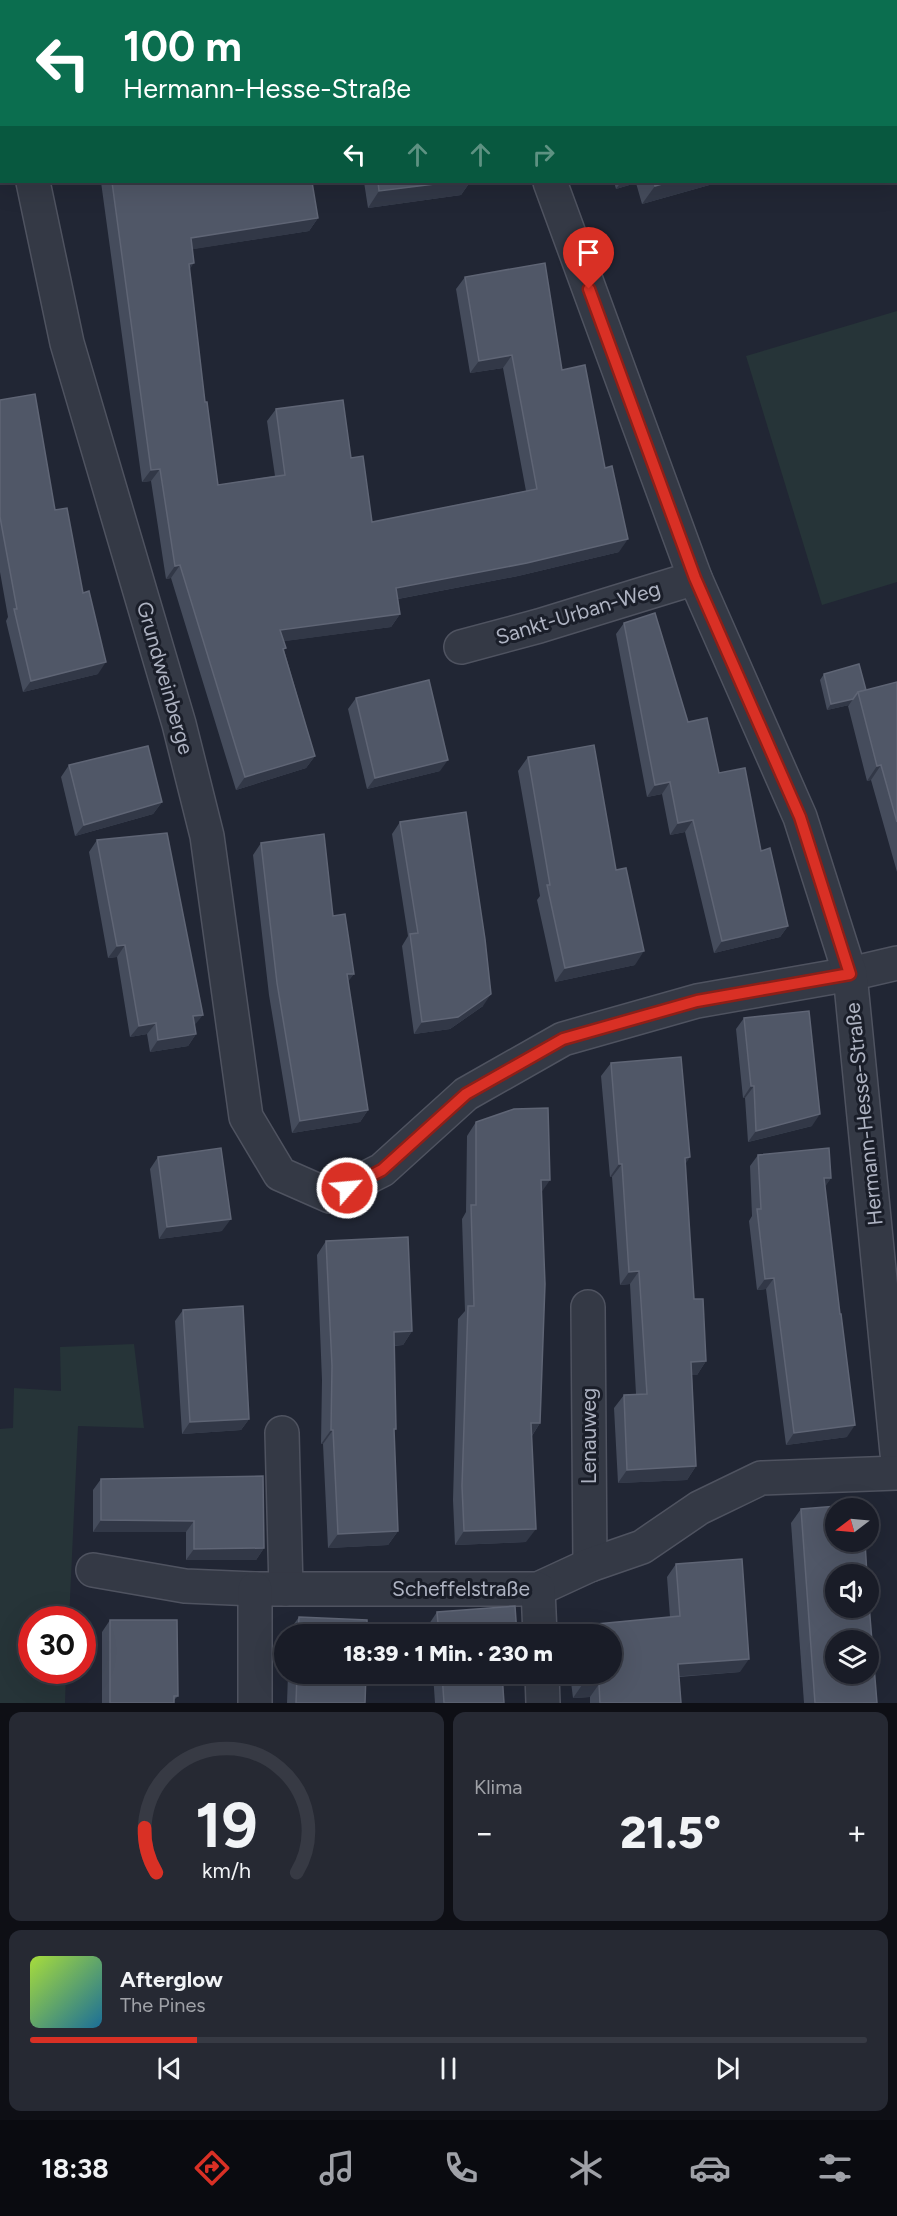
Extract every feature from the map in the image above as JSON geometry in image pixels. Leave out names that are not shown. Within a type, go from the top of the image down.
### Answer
[{"type":"street","name":"Grundweinberge","points":[[33,183],[67,343],[179,724],[207,836],[246,1117],[280,1174],[330,1196],[382,1170],[466,1094],[563,1039],[697,1001],[850,974]]},
{"type":"street","name":"Hermann-Hesse-Straße","points":[[550,183],[695,578],[800,817],[850,974],[897,1453]]},
{"type":"street","name":"Sankt-Urban-Weg","points":[[461,647],[695,578]]},
{"type":"street","points":[[850,974],[897,963]]},
{"type":"street","name":"Lenauweg","points":[[588,1307],[590,1565]]},
{"type":"street","points":[[255,1703],[271,1589],[282,1433]]},
{"type":"street","name":"Scheffelstraße","points":[[93,1569],[185,1586],[271,1589],[538,1589],[590,1565],[642,1547],[699,1508],[761,1478],[897,1473]]},
{"type":"street","points":[[538,1589],[540,1624]]},
{"type":"street","points":[[542,1684],[543,1703]]},
{"type":"shaded area","points":[[897,311],[897,582],[822,605],[746,356]]},
{"type":"shaded area","points":[[134,1344],[144,1428],[78,1426],[70,1606],[18,1606],[18,1684],[66,1684],[65,1703],[0,1703],[0,1429],[13,1428],[14,1388],[61,1391],[60,1347]]},
{"type":"building","points":[[112,183],[312,183],[318,218],[191,238],[194,263],[189,264],[205,402],[207,402],[218,485],[285,475],[276,409],[343,400],[351,458],[363,456],[372,522],[537,489],[512,355],[479,361],[465,277],[545,263],[562,370],[585,365],[605,468],[612,466],[628,539],[527,563],[396,588],[400,614],[280,630],[286,648],[283,649],[315,756],[245,777],[180,565],[175,566],[160,469],[151,470]]},
{"type":"building","points":[[378,183],[443,183],[379,191]]},
{"type":"building","points":[[35,394],[55,510],[67,508],[83,593],[89,591],[106,662],[31,681],[14,609],[17,609],[0,517],[0,400]]},
{"type":"building","points":[[655,613],[688,722],[707,718],[719,773],[745,768],[761,851],[770,848],[788,926],[722,941],[693,820],[678,823],[670,782],[655,785],[624,623]]},
{"type":"building","points":[[859,664],[866,690],[858,692],[853,699],[831,704],[824,674]]},
{"type":"building","points":[[429,680],[448,760],[375,778],[356,698]]},
{"type":"building","points":[[897,682],[897,822],[881,765],[877,766],[858,692]]},
{"type":"building","points":[[594,745],[616,870],[626,868],[644,951],[565,968],[547,885],[550,885],[528,757]]},
{"type":"building","points":[[148,746],[162,802],[84,825],[69,765]]},
{"type":"building","points":[[466,812],[491,994],[458,1017],[422,1022],[410,934],[418,933],[400,822]]},
{"type":"building","points":[[167,833],[203,1015],[193,1016],[196,1034],[158,1040],[156,1023],[139,1026],[125,945],[117,946],[97,840]]},
{"type":"building","points":[[324,834],[333,916],[345,914],[354,974],[347,974],[368,1110],[300,1121],[277,983],[261,843]]},
{"type":"building","points":[[809,1011],[820,1114],[756,1131],[754,1086],[751,1086],[744,1018]]},
{"type":"building","points":[[681,1057],[690,1157],[685,1158],[694,1299],[703,1299],[706,1361],[691,1362],[696,1466],[627,1470],[624,1395],[647,1394],[639,1271],[629,1272],[622,1164],[619,1164],[611,1063]]},
{"type":"building","points":[[548,1108],[550,1180],[541,1180],[545,1284],[540,1423],[531,1423],[536,1529],[464,1531],[462,1486],[468,1306],[474,1306],[471,1205],[476,1205],[476,1122],[514,1109]]},
{"type":"building","points":[[221,1148],[231,1219],[167,1227],[158,1157]]},
{"type":"building","points":[[829,1148],[831,1178],[824,1178],[855,1425],[794,1433],[774,1278],[765,1279],[757,1209],[761,1209],[758,1155]]},
{"type":"building","points":[[408,1237],[412,1331],[394,1332],[396,1429],[394,1429],[398,1531],[338,1534],[333,1430],[331,1430],[332,1366],[326,1241]]},
{"type":"building","points":[[243,1306],[249,1419],[190,1422],[183,1310]]},
{"type":"building","points":[[263,1476],[264,1548],[194,1549],[194,1521],[101,1520],[101,1479]]},
{"type":"building","points":[[825,1507],[825,1552],[866,1552],[866,1564],[825,1564],[825,1618],[870,1618],[871,1630],[825,1630],[825,1684],[875,1684],[877,1703],[815,1703],[801,1509]]},
{"type":"building","points":[[742,1559],[749,1659],[678,1664],[681,1703],[600,1703],[599,1684],[622,1684],[622,1624],[597,1624],[680,1616],[676,1564]]},
{"type":"building","points":[[515,1606],[516,1624],[438,1624],[437,1612]]},
{"type":"building","points":[[299,1617],[367,1620],[367,1624],[299,1624]]},
{"type":"building","points":[[110,1620],[177,1620],[178,1696],[174,1696],[174,1703],[110,1703]]},
{"type":"building","points":[[297,1684],[366,1684],[365,1703],[296,1703]]},
{"type":"building","points":[[443,1684],[503,1684],[504,1703],[444,1703]]},
{"type":"route","points":[[347,1188],[382,1170],[466,1094],[563,1039],[697,1001],[850,974],[800,817],[695,578],[589,289]]}]
